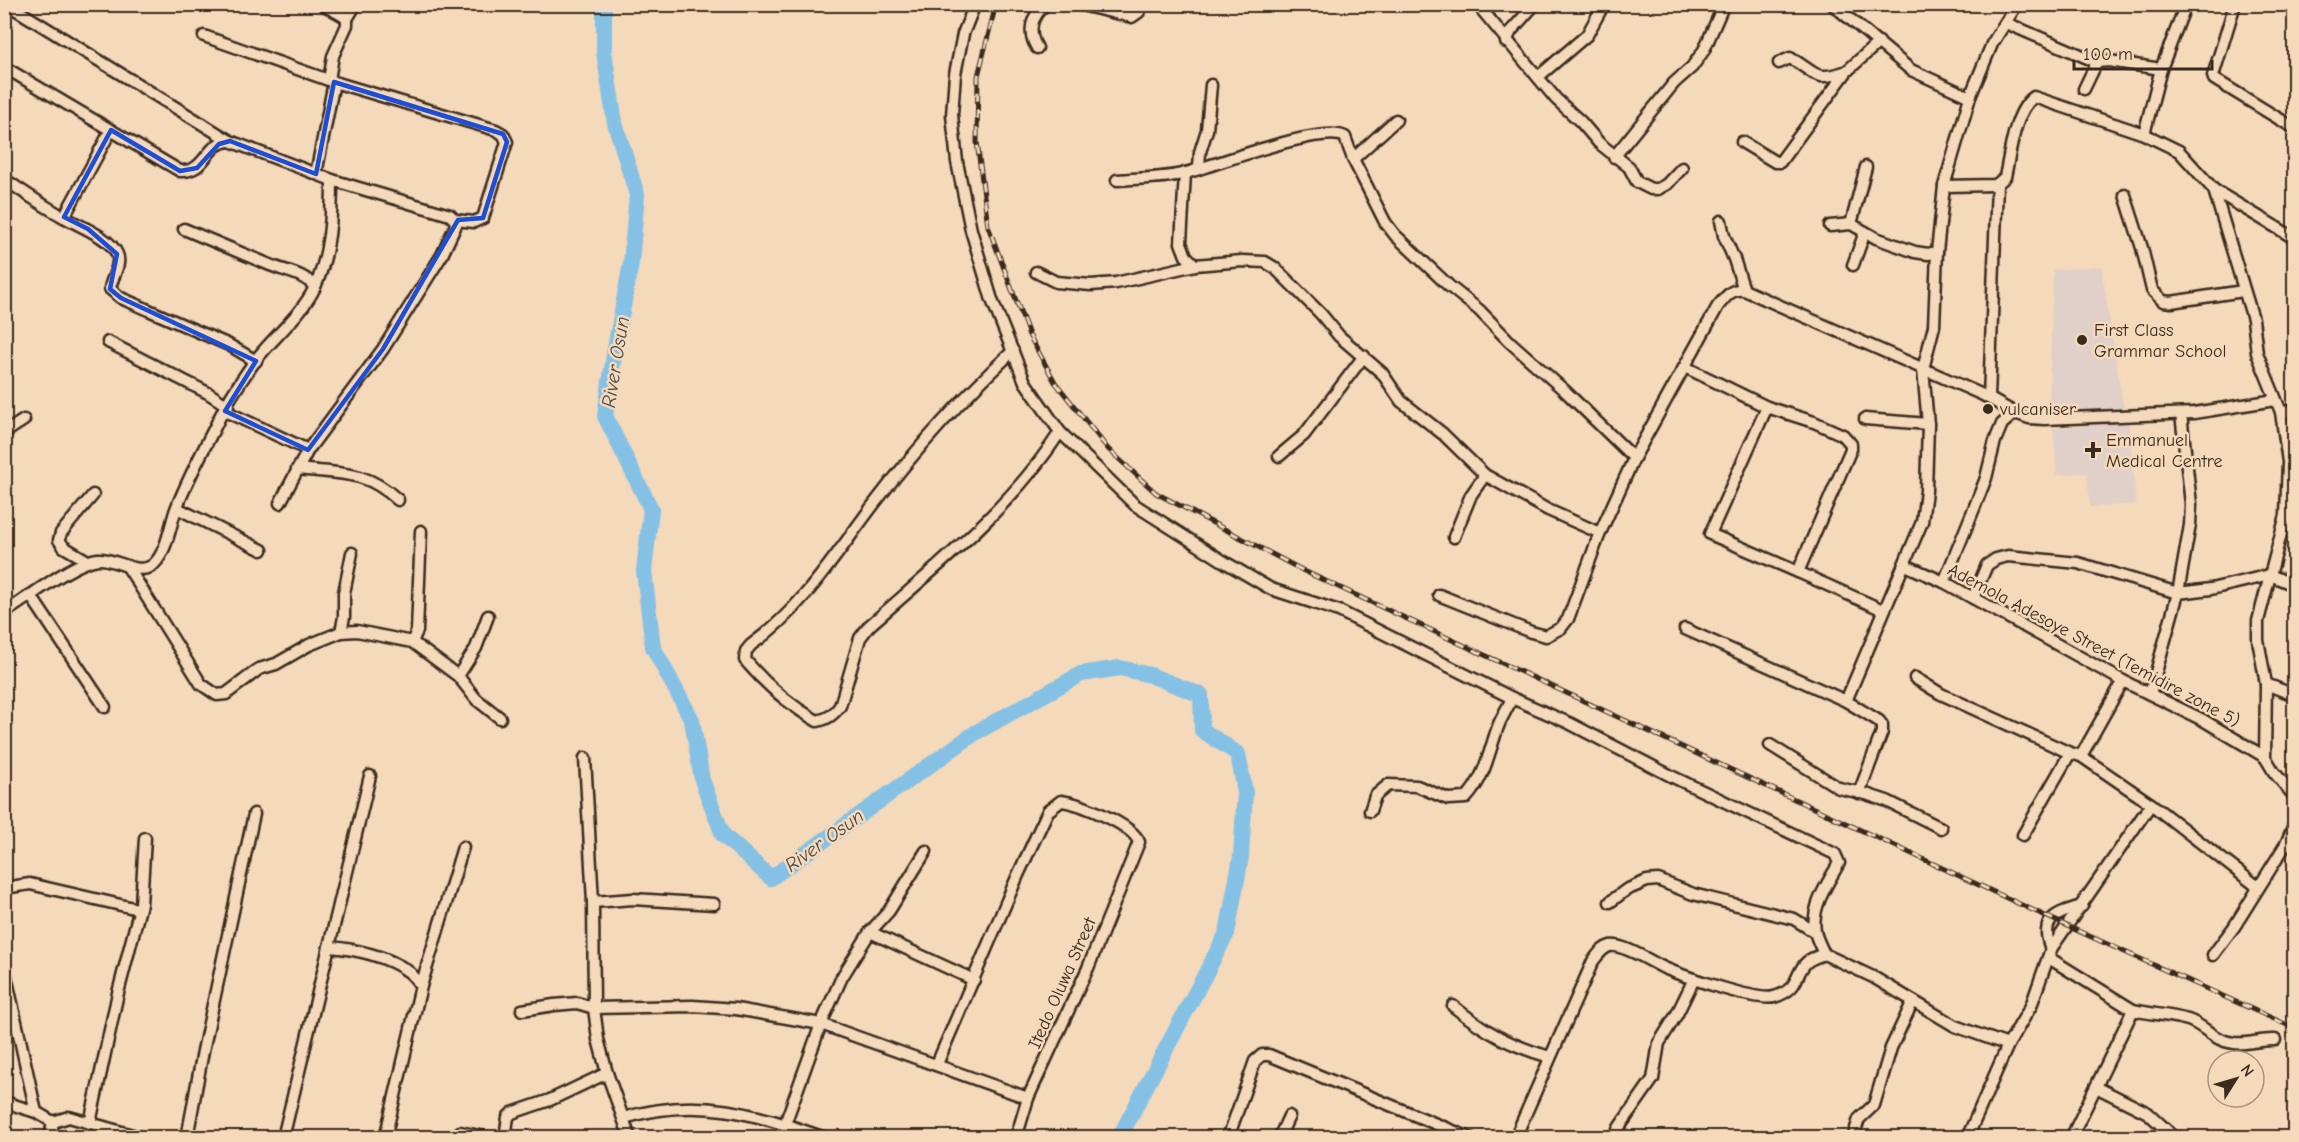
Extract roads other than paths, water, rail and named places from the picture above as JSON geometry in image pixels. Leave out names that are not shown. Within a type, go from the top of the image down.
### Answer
[{"type":"street","points":[[7,4],[230,141],[332,180],[430,208],[450,215],[454,219],[456,225],[442,255],[383,349],[308,450],[280,503]]},
{"type":"street","points":[[322,4],[347,19]]},
{"type":"street","points":[[316,174],[332,81],[333,57],[347,25],[347,19],[356,4]]},
{"type":"street","points":[[975,4],[963,34],[955,74],[952,116],[957,162],[972,230],[992,300],[1025,382],[1060,432],[1135,505],[1271,589],[1339,611],[1512,698],[1569,723],[1673,777],[1835,854],[1839,863],[1821,896],[1815,915],[1815,932],[1824,954],[1873,977],[1955,1026],[2008,1045]]},
{"type":"street","points":[[1037,48],[1030,29],[1036,15],[1046,4]]},
{"type":"street","points":[[1077,4],[1132,17],[1139,12],[1141,4]]},
{"type":"street","points":[[1477,4],[1506,42],[1556,99],[1614,157],[1629,167],[1637,183],[1651,189],[1658,189],[1667,184],[1682,168]]},
{"type":"street","points":[[1506,42],[1511,31],[1535,4]]},
{"type":"street","points":[[1538,77],[1587,35],[1604,4]]},
{"type":"street","points":[[1614,157],[1674,83],[1692,67],[1704,50],[1724,4]]},
{"type":"street","points":[[1832,4],[1911,70],[1970,97]]},
{"type":"street","points":[[1846,701],[1922,522],[1929,424],[1923,369],[1934,326],[1937,252],[1944,186],[1970,97],[1992,44],[2017,4]]},
{"type":"street","points":[[2144,134],[2161,69],[2186,4]]},
{"type":"street","points":[[2231,6],[2214,79],[2295,128]]},
{"type":"street","points":[[2006,23],[2097,62],[2109,61],[2161,69]]},
{"type":"street","points":[[204,36],[332,81],[503,134],[507,142],[483,218],[474,222],[454,219]]},
{"type":"street","points":[[1742,142],[1775,162],[1780,162],[1847,71],[1879,42]]},
{"type":"street","points":[[1779,63],[1790,58],[1819,77],[1847,71]]},
{"type":"street","points":[[2084,89],[2097,62]]},
{"type":"street","points":[[4,67],[180,171],[190,172],[197,168],[219,144],[230,141]]},
{"type":"street","points":[[1199,168],[1200,152],[1207,130],[1211,85]]},
{"type":"street","points":[[1944,186],[1997,184],[2005,177],[2019,118],[2028,101],[2034,97],[2144,134],[2179,151],[2214,190],[2295,238]]},
{"type":"street","points":[[1353,159],[1396,120]]},
{"type":"street","points":[[64,217],[111,130]]},
{"type":"street","points":[[1117,180],[1185,173],[1306,138],[1334,133],[1345,136],[1353,159],[1384,222],[1395,235],[1449,286],[1479,310],[1634,458]]},
{"type":"street","points":[[1851,224],[1866,167]]},
{"type":"street","points":[[1185,173],[1182,243],[1186,256],[1195,265]]},
{"type":"street","points":[[4,179],[64,217],[88,229],[112,247],[117,254],[118,264],[111,279],[110,290],[121,298],[229,345],[256,361]]},
{"type":"street","points":[[4,614],[86,560],[103,558],[128,567],[148,568],[153,565],[166,541],[177,508],[216,424],[256,361],[296,315],[315,287],[327,248],[332,210],[332,180]]},
{"type":"street","points":[[1989,398],[1997,184]]},
{"type":"street","points":[[2214,190],[2253,320],[2258,353],[2281,412],[2292,483],[2286,515],[2258,621],[2258,640],[2266,684],[2265,757],[2274,772],[2295,796]]},
{"type":"street","points":[[2125,195],[2142,248],[2152,290],[2157,297],[2171,302],[2243,291]]},
{"type":"street","points":[[1721,221],[1724,236],[1744,290]]},
{"type":"street","points":[[1830,226],[1851,224],[1915,252],[1928,254],[1937,252]]},
{"type":"street","points":[[184,229],[269,265],[307,278],[315,287]]},
{"type":"street","points":[[1853,264],[1865,232]]},
{"type":"street","points":[[1036,272],[1056,282],[1091,285],[1116,283],[1195,265],[1242,261],[1265,262],[1275,268],[1321,314],[1339,336],[1382,373],[1401,401],[1443,434],[1485,475],[1548,510],[1600,533]]},
{"type":"street","points":[[1439,595],[1546,636],[1561,628],[1568,619],[1600,533],[1634,458],[1718,306],[1729,293],[1736,289],[1744,290],[1989,398],[2029,418],[2044,420],[2181,414],[2275,400]]},
{"type":"street","points":[[108,342],[208,393],[226,408],[308,450]]},
{"type":"street","points":[[1013,351],[977,384],[911,458],[792,611],[751,645],[746,651],[745,660],[791,706],[817,721],[826,719],[835,713],[840,706],[860,638],[869,626],[982,524],[1043,459],[1060,432]]},
{"type":"street","points":[[1279,456],[1304,435],[1364,356]]},
{"type":"street","points":[[1685,367],[1767,407],[1814,422],[1843,435],[1851,444],[1837,484],[1798,572]]},
{"type":"street","points":[[1767,407],[1710,534],[1883,610]]},
{"type":"street","points":[[2281,412],[2295,411]]},
{"type":"street","points":[[1944,582],[1979,497],[2002,424],[2015,413]]},
{"type":"street","points":[[2150,694],[2178,593],[2190,525],[2192,504],[2181,414]]},
{"type":"street","points":[[1865,419],[1929,424]]},
{"type":"street","points":[[4,433],[24,420]]},
{"type":"street","points":[[297,469],[359,475],[383,485],[398,500]]},
{"type":"street","points":[[1454,537],[1471,495],[1485,475]]},
{"type":"street","points":[[86,560],[64,547],[60,540],[61,533],[93,495]]},
{"type":"street","points":[[177,508],[262,550]]},
{"type":"street","points":[[412,642],[417,631],[421,531]]},
{"type":"street","points":[[341,632],[344,617],[344,593],[352,553]]},
{"type":"street","points":[[1973,598],[1987,566],[1996,559],[2008,556],[2078,563],[2178,593],[2211,589],[2270,575],[2295,585]]},
{"type":"street","name":"Ademola Adesoye Street (Temidire zone 5)","points":[[1905,565],[1944,582],[2123,681],[2203,720],[2265,757]]},
{"type":"street","points":[[128,567],[201,684],[217,695],[226,694],[259,669],[276,664],[309,645],[341,632],[357,631],[412,642],[459,676],[476,699],[500,718]]},
{"type":"street","points":[[31,596],[105,707]]},
{"type":"street","points":[[459,676],[476,648],[488,616]]},
{"type":"street","points":[[1685,629],[1846,701],[1879,721],[1882,725],[1882,732],[1859,793]]},
{"type":"street","points":[[1915,678],[1941,694],[2075,754],[2151,804],[2258,887]]},
{"type":"street","points":[[2023,835],[2123,681]]},
{"type":"street","points":[[2266,684],[2295,695]]},
{"type":"street","points":[[1370,811],[1375,796],[1388,785],[1417,786],[1448,799],[1466,798],[1475,788],[1483,771],[1499,725],[1512,698]]},
{"type":"street","points":[[1770,745],[1839,788],[1887,801],[1941,828]]},
{"type":"street","points":[[585,758],[593,902],[594,1008],[598,1039],[607,1073],[630,1137]]},
{"type":"street","points":[[283,1137],[370,776]]},
{"type":"street","name":"Itedo Oluwa Street","points":[[974,980],[1018,875],[1048,811],[1055,804],[1060,801],[1069,802],[1103,815],[1134,833],[1139,842],[1088,968],[1028,1098],[1016,1137]]},
{"type":"street","points":[[1967,1137],[2008,1045],[2031,1006],[2050,954],[2151,804]]},
{"type":"street","points":[[187,1137],[203,1051],[254,814]]},
{"type":"street","points":[[2213,955],[2234,927],[2286,844],[2295,825]]},
{"type":"street","points":[[90,1123],[141,904],[146,838]]},
{"type":"street","points":[[385,1137],[422,986],[463,847]]},
{"type":"street","points":[[785,1124],[820,1024],[842,978],[870,932],[889,911],[926,850]]},
{"type":"street","points":[[1610,902],[1626,890],[1647,881],[1658,880],[1693,894],[1794,919],[1815,932]]},
{"type":"street","points":[[4,888],[30,884],[138,909]]},
{"type":"street","points":[[593,902],[633,899],[714,904]]},
{"type":"street","points":[[2082,906],[2060,911],[2052,918],[2048,928],[2050,954],[2133,1010],[2189,1020],[2216,1039],[2232,1043],[2246,1043],[2261,1039],[2275,1040]]},
{"type":"street","points":[[870,932],[974,980],[937,1064]]},
{"type":"street","points":[[1515,1137],[1593,961],[1603,949],[1609,946],[1619,946],[1694,979],[1772,998],[1785,993],[1796,984],[1806,962],[1824,954]]},
{"type":"street","points":[[329,947],[345,948],[388,960],[409,972],[422,986]]},
{"type":"street","points":[[4,967],[36,1112]]},
{"type":"street","points":[[1618,1129],[1653,1079],[1659,1043],[1677,1014],[1694,979]]},
{"type":"street","points":[[1853,1137],[1859,1119],[1874,1105],[1891,1048],[1913,1001]]},
{"type":"street","points":[[522,1010],[577,1003],[594,1008],[693,1006],[725,1008],[820,1024],[1028,1098]]},
{"type":"street","points":[[1453,1006],[1498,1039],[1550,1057]]},
{"type":"street","points":[[2071,1137],[2133,1010]]},
{"type":"street","points":[[1230,1137],[1256,1061],[1262,1055],[1269,1055],[1470,1137]]},
{"type":"street","points":[[505,1137],[508,1117],[512,1113],[550,1100],[607,1073]]},
{"type":"street","points":[[2096,1087],[2148,1113],[2174,1137]]},
{"type":"street","points":[[4,1102],[36,1112],[54,1122],[69,1117],[143,1137]]},
{"type":"street","points":[[624,1118],[643,1112],[689,1106],[719,1108],[785,1124],[825,1137]]},
{"type":"street","points":[[1279,1137],[1288,1116]]},
{"type":"street","points":[[50,1137],[54,1122]]},
{"type":"street","points":[[454,1137],[460,1132],[489,1137]]},
{"type":"waterway","name":"River Osun","points":[[604,4],[604,52],[615,123],[637,195],[631,263],[605,416],[651,509],[644,571],[653,647],[692,720],[702,780],[723,835],[771,878],[975,733],[1081,674],[1120,668],[1150,675],[1201,695],[1202,730],[1238,754],[1245,792],[1241,857],[1227,933],[1119,1138]]},
{"type":"railway","points":[[996,4],[978,76],[977,142],[988,226],[1029,335],[1055,382],[1108,449],[1156,493],[1304,571],[2067,926],[2294,1028]]},
{"type":"place","name":"First Class Grammar School","points":[[2082,340]]},
{"type":"place","name":"vulcaniser","points":[[1988,409]]},
{"type":"place","name":"Emmanuel Medical Centre","points":[[2093,450]]}]
